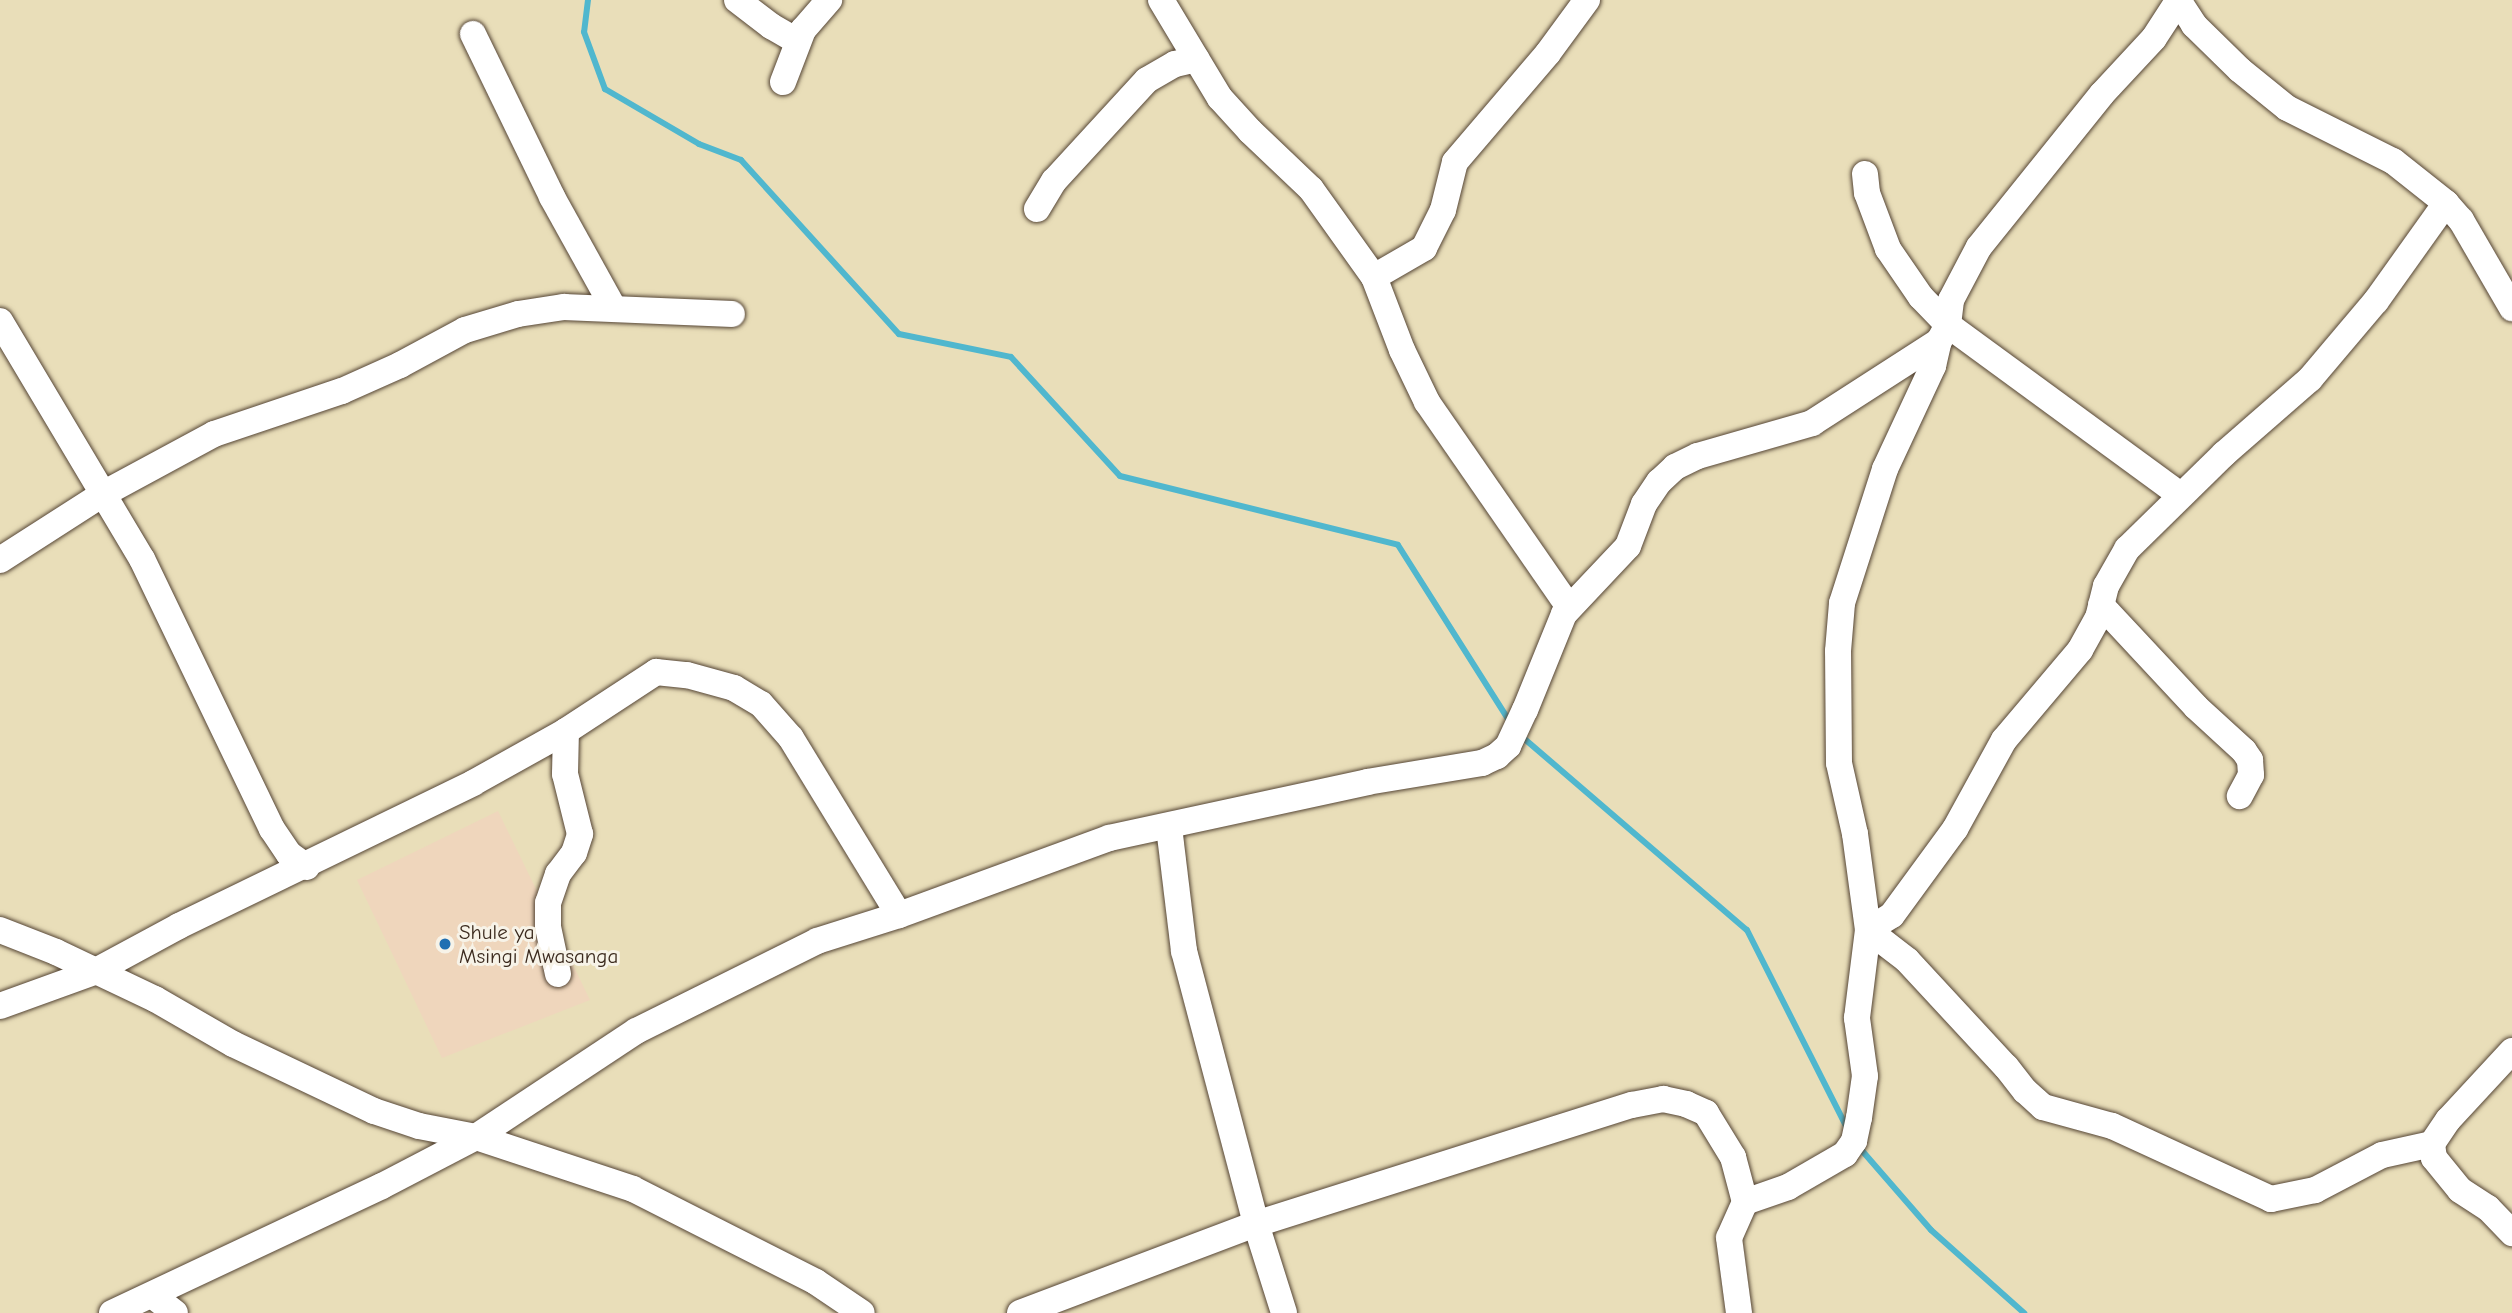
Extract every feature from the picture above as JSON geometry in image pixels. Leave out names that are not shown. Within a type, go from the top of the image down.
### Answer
[{"type":"street","points":[[737,0],[771,26],[797,41]]},
{"type":"street","points":[[783,82],[797,41],[829,0]]},
{"type":"street","points":[[1161,0],[1220,97],[1242,123],[1311,189],[1374,278],[1402,350],[1427,402],[1568,606]]},
{"type":"street","points":[[1374,278],[1424,248],[1443,210],[1455,162],[1548,53],[1587,0]]},
{"type":"street","points":[[1745,1202],[1788,1187],[1845,1153],[1854,1141],[1864,1096],[1865,1076],[1857,1018],[1868,930],[1855,834],[1839,762],[1838,651],[1842,603],[1885,469],[1933,366],[1951,300],[1979,247],[2102,94],[2154,38],[2178,1],[2194,25],[2239,70],[2287,108],[2393,161],[2446,203],[2460,220],[2512,308]]},
{"type":"street","points":[[473,34],[552,197],[613,307]]},
{"type":"street","points":[[1037,209],[1054,181],[1147,80],[1175,64],[1196,59]]},
{"type":"street","points":[[1864,174],[1867,193],[1888,249],[1943,333],[2180,495]]},
{"type":"street","points":[[1868,930],[1892,915],[1942,847],[2004,740],[2080,650],[2091,633],[2106,586],[2127,549],[2180,495],[2310,379],[2382,293],[2446,203]]},
{"type":"street","points":[[0,560],[103,494],[214,434],[342,391],[400,365],[465,330],[518,314],[564,307],[732,314]]},
{"type":"street","points":[[0,321],[142,559],[272,829],[289,854],[307,867]]},
{"type":"street","points":[[112,1313],[382,1185],[476,1137],[594,1056],[684,1005],[817,941],[899,915],[1109,838],[1170,827],[1367,782],[1482,763],[1497,756],[1508,746],[1568,606],[1615,562],[1628,546],[1644,503],[1675,467],[1698,456],[1812,422],[1943,333]]},
{"type":"street","points":[[2101,605],[2196,708],[2244,751],[2250,760],[2251,775],[2240,796]]},
{"type":"street","points":[[0,1006],[94,972],[203,914],[307,867],[473,783],[566,731],[656,672],[687,675],[734,688],[761,704],[791,738],[899,915]]},
{"type":"street","points":[[558,974],[548,928],[548,903],[558,874],[574,853],[580,834],[565,774],[566,731]]},
{"type":"street","points":[[1170,827],[1184,951],[1256,1224],[1284,1313]]},
{"type":"street","points":[[0,930],[56,952],[155,999],[233,1044],[374,1111],[419,1126],[476,1137],[633,1189],[816,1282],[862,1313]]},
{"type":"street","points":[[1868,930],[1906,960],[1929,988],[2043,1107],[2112,1126],[2271,1199],[2315,1190],[2382,1155],[2432,1144]]},
{"type":"street","points":[[2512,1051],[2448,1120],[2432,1144],[2434,1158],[2460,1190],[2488,1208],[2512,1233]]},
{"type":"street","points":[[1020,1313],[1256,1224],[1632,1105],[1663,1099],[1686,1104],[1706,1114],[1733,1157],[1745,1202],[1728,1238],[1740,1313]]},
{"type":"street","points":[[152,1295],[175,1313]]},
{"type":"shaded area","points":[[498,811],[590,1000],[442,1058],[357,880]]},
{"type":"waterway","points":[[588,0],[584,32],[605,89],[699,144],[741,160],[899,334],[1011,357],[1120,476],[1398,545],[1511,724]]},
{"type":"waterway","points":[[1520,735],[1747,930],[1847,1128]]},
{"type":"waterway","points":[[1858,1146],[1931,1230],[2024,1313]]},
{"type":"place","name":"Shule ya Msingi Mwasanga","points":[[445,944]]}]
